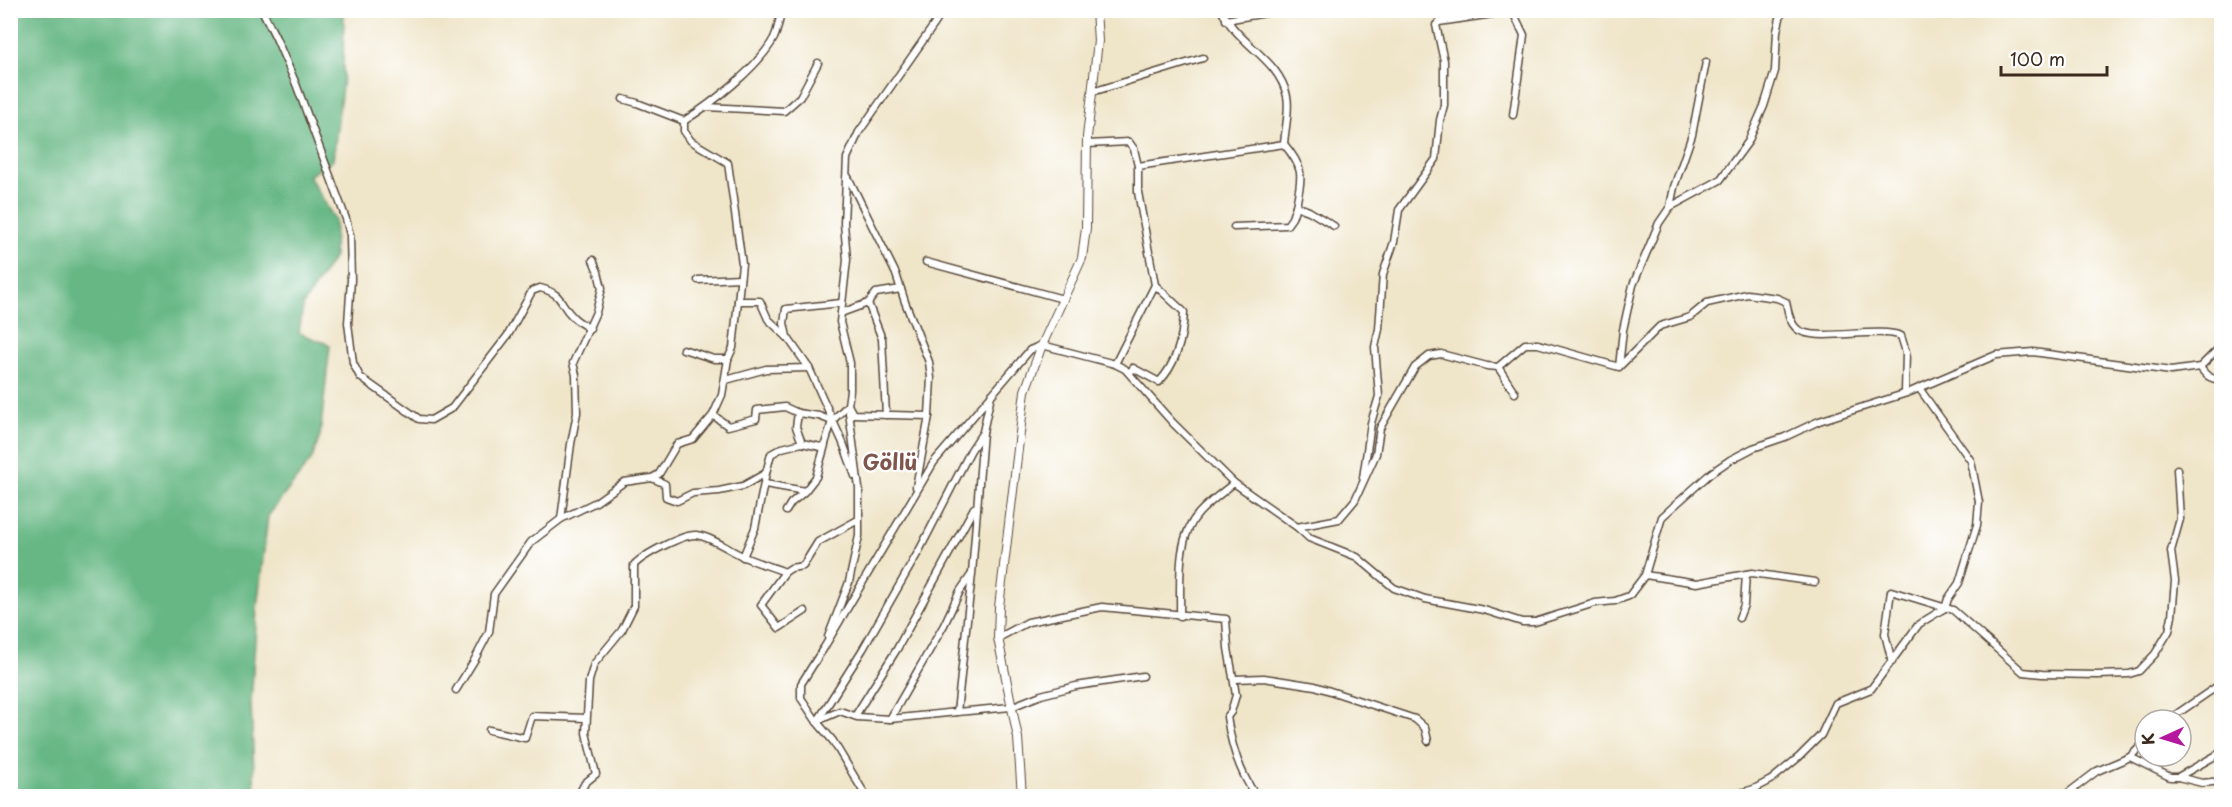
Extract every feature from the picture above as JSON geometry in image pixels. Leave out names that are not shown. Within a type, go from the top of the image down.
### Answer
[{"type":"street","points":[[262,10],[296,84],[348,227],[351,280],[348,323],[350,351],[360,377],[418,419],[431,420],[452,408],[508,335],[532,291],[540,288],[556,295],[571,315],[590,329]]},
{"type":"street","points":[[684,121],[705,107],[761,56],[774,37],[782,10]]},
{"type":"street","points":[[822,651],[849,582],[859,536],[859,488],[848,405],[850,363],[840,322],[847,260],[844,223],[847,158],[859,132],[936,22],[941,10]]},
{"type":"street","points":[[1022,796],[1017,738],[998,638],[999,607],[1025,391],[1042,345],[1082,258],[1086,228],[1087,144],[1098,41],[1096,10]]},
{"type":"street","points":[[1222,10],[1226,20],[1277,72],[1287,97],[1284,144],[1301,169],[1296,206],[1287,225],[1234,227]]},
{"type":"street","points":[[1226,20],[1283,10]]},
{"type":"street","points":[[1365,481],[1363,478],[1371,423],[1378,396],[1375,347],[1379,328],[1383,274],[1394,242],[1399,210],[1436,159],[1439,145],[1438,133],[1444,105],[1444,61],[1436,25],[1439,22],[1493,14],[1501,10]]},
{"type":"street","points":[[1512,10],[1524,34],[1513,115]]},
{"type":"street","points":[[1670,207],[1720,180],[1748,142],[1764,106],[1775,71],[1776,31],[1782,10]]},
{"type":"street","points":[[1092,92],[1203,58]]},
{"type":"street","points":[[1619,367],[1623,330],[1633,285],[1659,223],[1670,207],[1674,187],[1692,135],[1706,62]]},
{"type":"street","points":[[705,107],[784,111],[800,97],[818,63]]},
{"type":"street","points":[[623,99],[645,105],[684,121]]},
{"type":"street","points":[[456,690],[489,632],[494,594],[531,542],[561,519],[596,502],[624,482],[652,478],[659,474],[677,444],[693,439],[713,414],[722,395],[728,359],[733,348],[742,264],[728,163],[691,141],[684,131],[684,121]]},
{"type":"street","points":[[1087,144],[1129,142],[1134,149],[1138,166],[1138,192],[1155,285],[1115,364]]},
{"type":"street","points":[[1138,166],[1284,144]]},
{"type":"street","points":[[848,175],[881,240],[929,362],[931,378],[929,416],[914,494]]},
{"type":"street","points":[[1296,206],[1334,226]]},
{"type":"street","points":[[561,519],[577,413],[576,375],[573,363],[590,329],[602,288],[593,260]]},
{"type":"street","points":[[926,262],[1063,299]]},
{"type":"street","points":[[698,280],[740,278]]},
{"type":"street","points":[[1130,373],[1133,368],[1159,382],[1168,373],[1183,338],[1184,312],[1155,285]]},
{"type":"street","points":[[840,313],[868,303],[876,293],[901,289]]},
{"type":"street","points":[[1619,367],[1660,327],[1690,317],[1707,303],[1748,294],[1777,297],[1786,302],[1789,317],[1797,329],[1806,333],[1891,332],[1901,336],[1906,352],[1905,393]]},
{"type":"street","points":[[738,301],[760,301],[768,319],[788,338],[809,368],[843,443],[859,488]]},
{"type":"street","points":[[788,338],[784,323],[786,309],[841,303]]},
{"type":"street","points":[[868,303],[882,339],[886,416]]},
{"type":"street","points":[[1297,527],[1339,519],[1356,500],[1376,454],[1380,428],[1415,367],[1429,356],[1441,354],[1498,367],[1525,344],[1538,344],[1619,367]]},
{"type":"street","points":[[866,796],[833,741],[801,698],[801,684],[934,462],[1030,350],[1042,345],[1115,364],[1130,373],[1173,423],[1234,483],[1309,538],[1357,557],[1394,588],[1425,599],[1484,610],[1522,622],[1535,622],[1595,603],[1615,601],[1629,596],[1645,575],[1662,517],[1711,473],[1730,460],[1819,421],[1919,388],[1996,355],[2033,352],[2171,371],[2200,367],[2222,345]]},
{"type":"street","points":[[683,348],[714,358],[728,359]]},
{"type":"street","points":[[1498,367],[1515,393]]},
{"type":"street","points":[[2200,367],[2212,379],[2222,380]]},
{"type":"street","points":[[726,380],[766,369],[809,368]]},
{"type":"street","points":[[1730,796],[1754,789],[1785,769],[1821,735],[1836,703],[1870,689],[1919,624],[1945,608],[1959,583],[1977,525],[1979,502],[1971,461],[1919,388]]},
{"type":"street","points":[[957,712],[972,574],[983,432],[991,394]]},
{"type":"street","points":[[848,405],[853,414],[929,416]]},
{"type":"street","points":[[786,511],[816,477],[832,421],[848,405]]},
{"type":"street","points":[[713,414],[728,426],[756,419],[757,410],[785,407],[798,413],[819,416],[832,421]]},
{"type":"street","points":[[798,413],[796,427],[802,443]]},
{"type":"street","points":[[817,722],[863,649],[983,432]]},
{"type":"street","points":[[742,557],[755,528],[771,454],[782,448],[802,443],[821,447],[825,444]]},
{"type":"street","points":[[1892,662],[1885,634],[1891,591],[1953,610],[2023,672],[2042,675],[2070,673],[2097,675],[2129,674],[2139,671],[2155,654],[2169,631],[2172,616],[2175,581],[2171,551],[2180,519],[2177,469]]},
{"type":"street","points":[[652,478],[665,484],[666,497],[676,501],[693,493],[743,486],[766,473]]},
{"type":"street","points":[[1180,616],[1182,556],[1186,533],[1198,514],[1234,483]]},
{"type":"street","points":[[765,484],[805,491]]},
{"type":"street","points":[[855,716],[897,649],[976,505]]},
{"type":"street","points":[[806,611],[779,628],[760,605],[785,572],[791,568],[803,566],[818,542],[858,520]]},
{"type":"street","points":[[578,796],[585,783],[596,774],[586,733],[589,681],[594,664],[622,630],[634,606],[634,565],[642,556],[694,535],[719,543],[742,557],[785,572]]},
{"type":"street","points":[[890,719],[944,625],[960,591],[972,574]]},
{"type":"street","points":[[1645,575],[1697,583],[1746,574],[1815,582]]},
{"type":"street","points":[[1739,618],[1744,605],[1746,574]]},
{"type":"street","points":[[998,638],[1028,622],[1102,608],[1226,619],[1228,648],[1236,695],[1232,712],[1227,717],[1230,739],[1248,784],[1256,796]]},
{"type":"street","points":[[817,722],[840,711],[855,716],[890,719],[1011,707],[1041,695],[1076,686],[1143,676]]},
{"type":"street","points":[[1234,679],[1264,678],[1315,686],[1415,719],[1425,728],[1428,741]]},
{"type":"street","points":[[2186,708],[2222,683]]},
{"type":"street","points":[[489,730],[525,738],[531,716],[586,718]]},
{"type":"street","points":[[2178,777],[2222,752]]},
{"type":"street","points":[[2064,796],[2097,771],[2133,754]]},
{"type":"street","points":[[2130,757],[2170,777],[2202,783],[2222,782]]},
{"type":"green space","points":[[10,11],[344,11],[343,78],[333,160],[309,176],[335,220],[334,257],[303,305],[299,333],[330,345],[320,436],[312,459],[268,516],[257,608],[251,703],[255,796],[11,796]]},
{"type":"district","name":"Göllü","points":[[890,461]]}]
